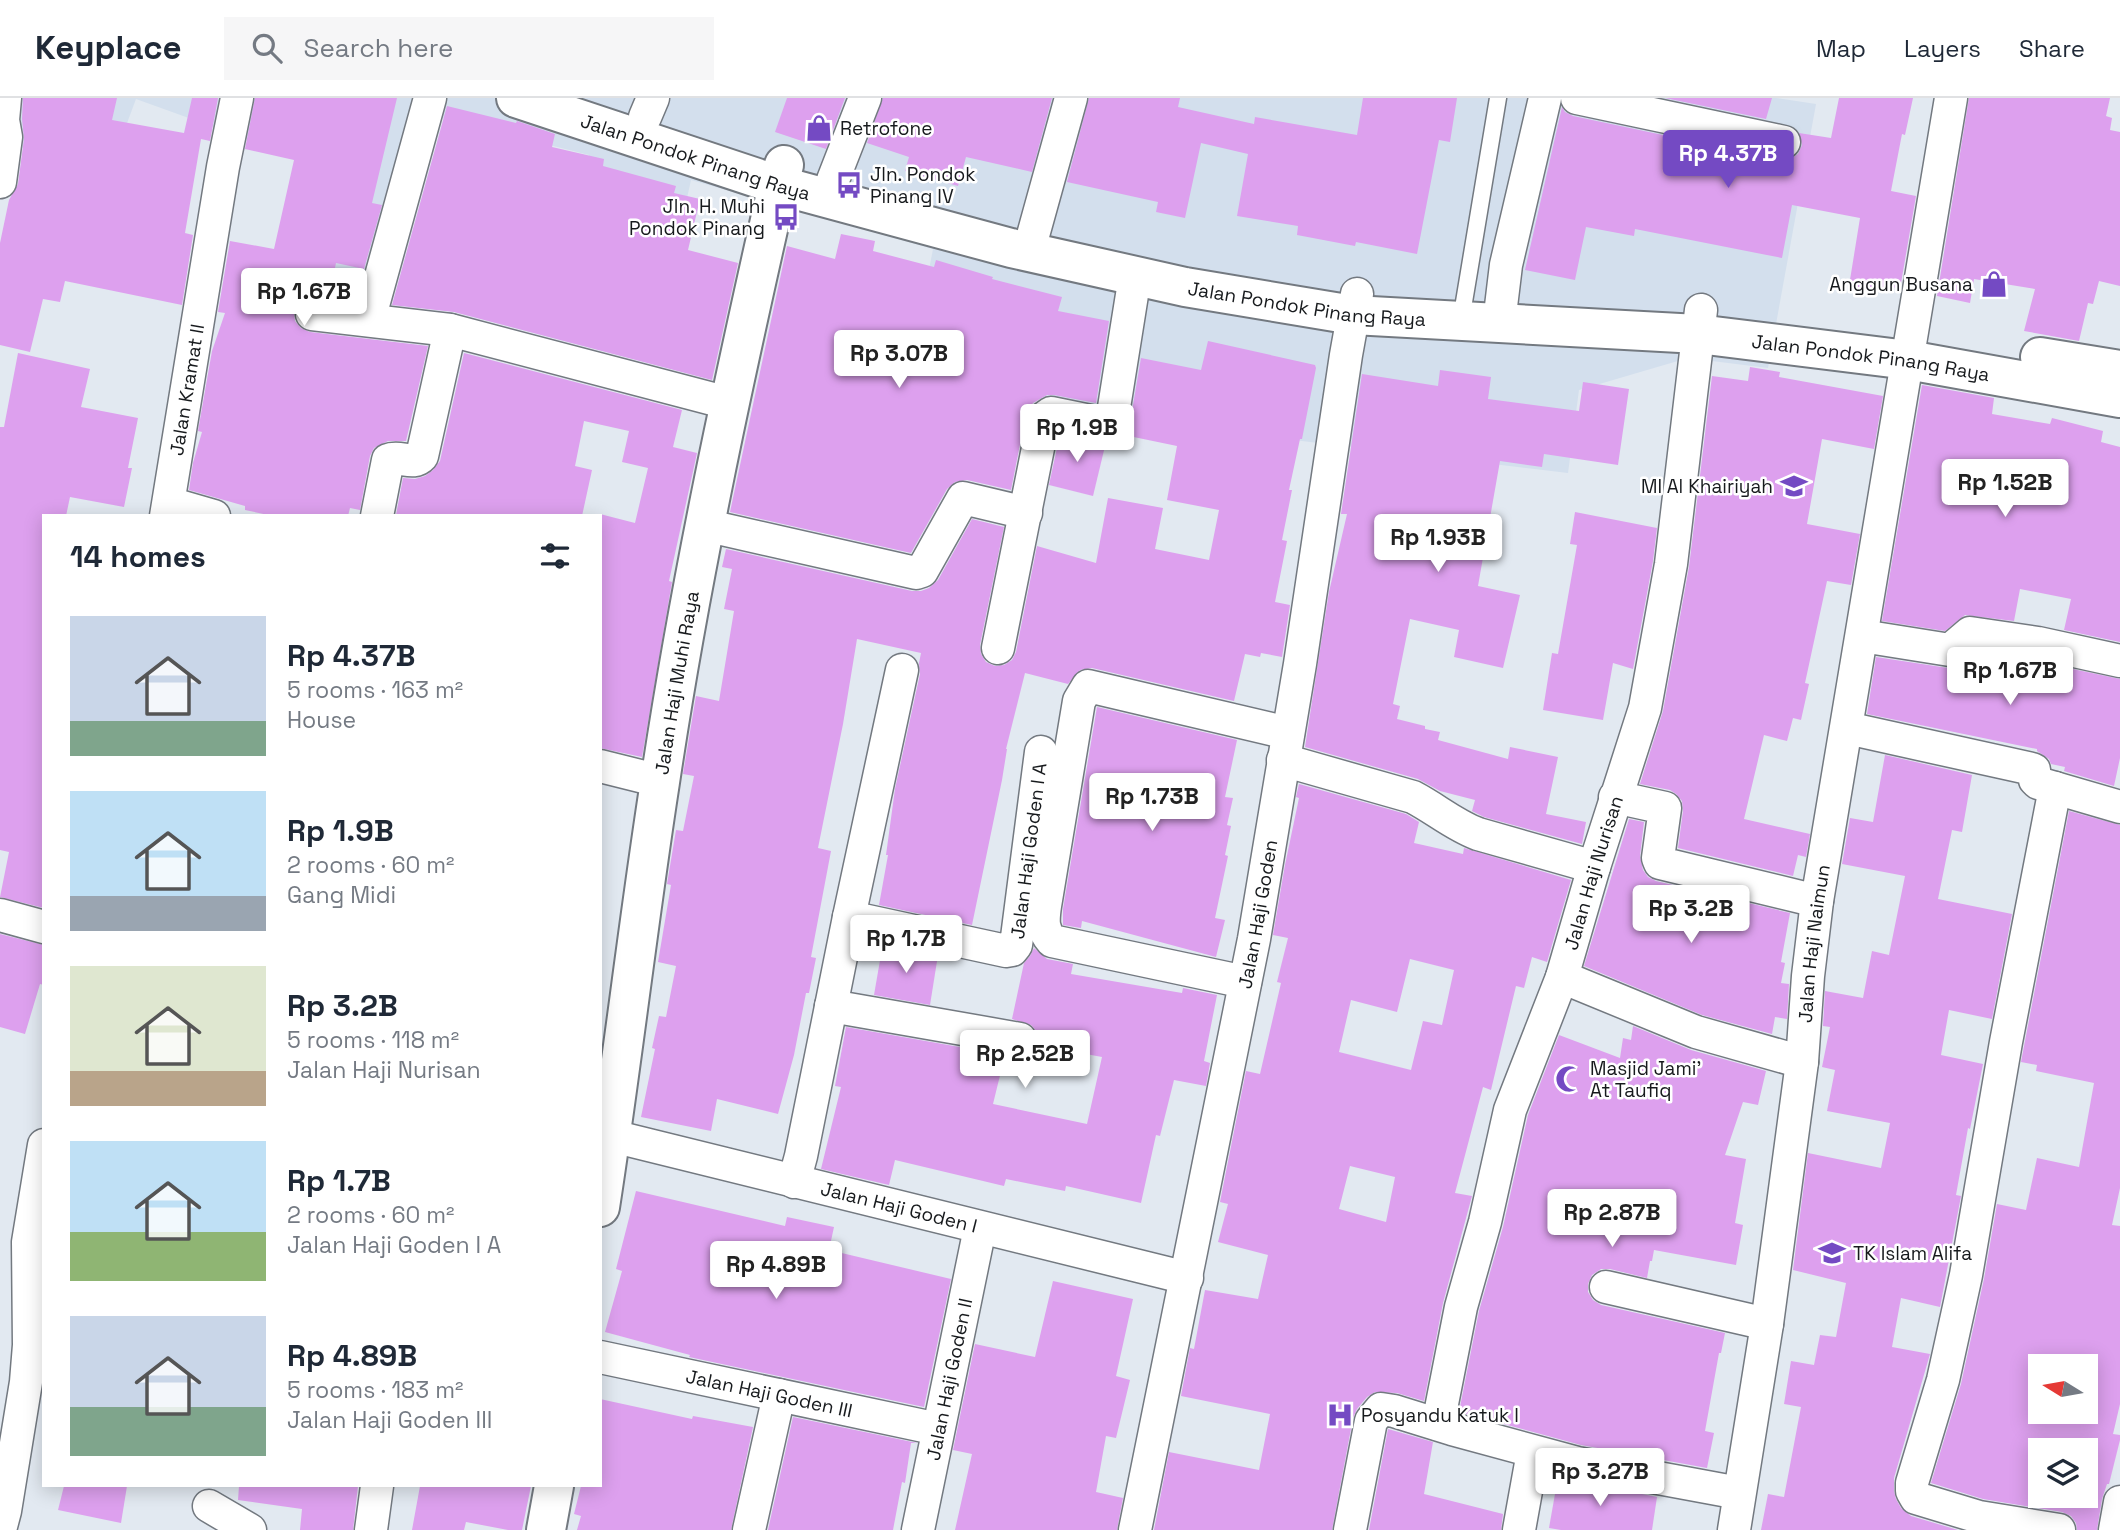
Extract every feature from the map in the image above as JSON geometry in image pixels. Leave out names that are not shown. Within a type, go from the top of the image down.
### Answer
[{"type":"main road","name":"Jalan Pondok Pinang Raya","points":[[596,98],[649,108],[781,175],[833,180],[946,216],[1032,239],[1355,305]]},
{"type":"main road","name":"Jalan Pondok Pinang Raya","points":[[531,100],[1011,248],[1185,287],[1355,305],[1700,322],[2120,370]]},
{"type":"main road","name":"Jalan Haji Muhi Raya","points":[[602,1182],[606,1135],[660,780],[704,525],[728,403],[781,175]]},
{"type":"main road","name":"Jalan Pondok Pinang Raya","points":[[1910,348],[2120,398]]},
{"type":"main road","points":[[546,1530],[554,1487]]},
{"type":"street","points":[[0,182],[6,137],[3,120],[5,98]]},
{"type":"street","name":"Jalan Kramat II","points":[[167,510],[237,98]]},
{"type":"street","points":[[369,320],[430,98]]},
{"type":"street","points":[[833,180],[865,98]]},
{"type":"street","points":[[1032,239],[1071,98]]},
{"type":"street","points":[[1482,311],[1506,265],[1545,98]]},
{"type":"street","points":[[1577,98],[1784,142]]},
{"type":"street","name":"Jalan Haji Naimun","points":[[1734,1530],[1767,1324],[1802,1062],[1817,901],[1951,98]]},
{"type":"street","points":[[998,648],[1044,418],[1051,413],[1110,424],[1135,276]]},
{"type":"street","name":"Jalan Haji Goden","points":[[1135,1530],[1254,939],[1355,305]]},
{"type":"street","points":[[312,314],[450,330],[728,403]]},
{"type":"street","name":"Jalan Haji Nurisan","points":[[1438,1424],[1461,1307],[1485,1222],[1510,1110],[1562,977],[1615,797],[1645,708],[1671,564],[1700,322]]},
{"type":"street","points":[[377,514],[388,460],[393,458],[413,461],[422,456],[450,330]]},
{"type":"street","points":[[704,525],[916,573],[922,570],[963,498],[1026,513]]},
{"type":"street","points":[[167,510],[198,514]]},
{"type":"street","points":[[1862,636],[1950,650],[1969,634],[2038,643],[2120,661]]},
{"type":"street","points":[[794,1182],[802,1156],[849,917],[902,670]]},
{"type":"street","points":[[1245,982],[1052,940],[1046,934],[1043,922],[1045,906],[1071,744],[1080,697],[1085,688],[1092,686],[1286,747],[1413,797],[1469,831],[1594,867]]},
{"type":"street","points":[[1847,728],[2032,769],[2035,770],[2035,780],[2038,783],[2120,807]]},
{"type":"street","name":"Jalan Haji Goden I A","points":[[849,917],[1006,951],[1012,950],[1016,944],[1041,752]]},
{"type":"street","points":[[602,766],[660,780]]},
{"type":"street","points":[[2055,788],[2006,1042],[1966,1275],[1943,1380],[1912,1483],[1912,1491],[1916,1498],[1979,1517],[2059,1530]]},
{"type":"street","points":[[1615,797],[1665,808],[1658,858],[1660,863],[1817,901]]},
{"type":"street","points":[[0,915],[42,926]]},
{"type":"street","points":[[1562,977],[1696,1032],[1802,1062]]},
{"type":"street","points":[[831,1006],[1020,1039]]},
{"type":"street","name":"Jalan Haji Goden I","points":[[606,1135],[1187,1278]]},
{"type":"street","points":[[1,1530],[26,1382],[29,1345],[24,1312],[28,1242],[42,1157]]},
{"type":"street","name":"Jalan Haji Goden II","points":[[918,1530],[980,1228]]},
{"type":"street","points":[[1606,1286],[1767,1324]]},
{"type":"street","name":"Jalan Haji Goden III","points":[[602,1357],[938,1429]]},
{"type":"street","points":[[750,1530],[779,1395]]},
{"type":"street","points":[[1350,1530],[1371,1421],[1381,1409],[1577,1463],[1740,1493]]},
{"type":"street","points":[[1519,1530],[1533,1452]]},
{"type":"street","points":[[371,1530],[377,1487]]},
{"type":"street","points":[[2115,1530],[2120,1502]]},
{"type":"street","points":[[208,1507],[250,1530]]},
{"type":"lane","points":[[1482,311],[1498,98]]},
{"type":"shaded area","points":[[0,98],[1776,98],[1816,104],[1768,368],[1688,358],[1579,390],[1568,473],[1277,438],[909,374],[933,249],[691,180],[664,302],[571,282],[589,155],[419,112],[370,280],[296,255],[311,162],[136,99],[108,174],[0,141]]},
{"type":"building","points":[[23,98],[117,98],[112,120],[184,133],[192,98],[218,98],[210,141],[201,139],[185,233],[193,235],[182,305],[65,281],[60,302],[43,299],[30,352],[0,345],[0,243],[9,200],[18,184],[24,139]]},
{"type":"building","points":[[255,98],[397,98],[372,203],[382,205],[364,269],[336,263],[329,297],[305,297],[298,303],[294,313],[295,321],[310,332],[428,346],[406,441],[388,441],[374,448],[370,456],[360,510],[350,508],[348,514],[264,514],[189,490],[202,432],[198,431],[212,351],[225,313],[218,312],[230,241],[274,249],[294,160],[245,149]]},
{"type":"building","points":[[787,98],[845,98],[826,149],[775,132]]},
{"type":"building","points":[[883,98],[1052,98],[1032,172],[966,157],[958,186],[905,171],[909,157],[867,143]]},
{"type":"building","points":[[1089,98],[1180,98],[1178,107],[1254,124],[1255,117],[1357,135],[1363,98],[1457,98],[1450,142],[1439,140],[1417,254],[1356,242],[1355,246],[1297,235],[1298,226],[1237,216],[1248,154],[1201,143],[1185,218],[1156,212],[1158,202],[1067,182]]},
{"type":"building","points":[[1665,98],[1772,98],[1766,119]]},
{"type":"building","points":[[1839,98],[1913,98],[1905,135],[1902,134],[1891,191],[1916,196],[1900,289],[1892,287],[1891,293],[1849,286],[1860,218],[1792,205],[1782,258],[1635,229],[1634,236],[1586,227],[1575,280],[1525,270],[1562,107],[1573,116],[1781,160],[1798,154],[1802,145],[1799,133],[1831,138]]},
{"type":"building","points":[[1969,98],[2110,98],[2106,116],[2112,118],[2110,130],[2120,132],[2120,286],[2099,281],[2093,304],[2088,303],[2079,341],[2024,331],[2035,289],[1974,279],[1970,303],[1937,296]]},
{"type":"building","points":[[447,106],[516,123],[517,121],[555,134],[552,147],[604,159],[603,166],[676,186],[674,193],[700,199],[688,250],[738,263],[712,380],[454,312],[392,305]]},
{"type":"building","points":[[841,234],[875,241],[873,251],[934,267],[936,260],[993,277],[992,279],[1062,297],[1058,311],[1109,321],[1096,403],[1047,395],[1033,403],[1026,414],[1011,490],[967,480],[955,482],[947,489],[911,553],[730,512],[787,246],[835,259]]},
{"type":"building","points":[[1208,341],[1315,365],[1316,368],[1289,490],[1292,490],[1282,540],[1287,541],[1275,602],[1290,605],[1282,657],[1261,653],[1260,657],[1245,654],[1234,701],[1092,668],[1080,670],[1068,684],[1025,673],[1006,749],[972,925],[879,905],[895,789],[920,674],[921,653],[857,639],[818,848],[831,851],[811,957],[816,958],[778,1114],[717,1099],[711,1131],[641,1117],[659,1016],[666,1017],[676,966],[658,962],[671,885],[667,884],[676,830],[683,831],[694,776],[683,774],[696,696],[719,701],[734,611],[724,609],[732,569],[722,567],[726,549],[921,591],[938,580],[972,519],[1004,527],[980,645],[986,662],[995,666],[1004,665],[1012,660],[1016,652],[1037,546],[1096,563],[1108,498],[1163,508],[1155,549],[1209,560],[1219,510],[1167,500],[1177,446],[1124,435],[1130,423],[1141,358],[1201,370]]},
{"type":"building","points":[[18,353],[90,369],[81,407],[138,418],[128,468],[132,468],[124,507],[70,497],[66,514],[42,514],[42,908],[0,897],[9,852],[0,850],[0,427],[4,427]]},
{"type":"building","points":[[464,353],[682,410],[673,447],[697,453],[669,581],[672,582],[642,757],[602,748],[602,515],[635,523],[648,468],[622,462],[629,431],[584,421],[575,466],[592,470],[582,514],[396,514],[403,478],[425,476],[440,461]]},
{"type":"building","points":[[1750,367],[1780,372],[1779,377],[1883,396],[1874,449],[1822,439],[1807,524],[1860,534],[1851,585],[1827,581],[1805,683],[1809,684],[1801,720],[1793,718],[1787,741],[1764,735],[1744,819],[1810,834],[1806,857],[1798,855],[1793,876],[1678,848],[1682,801],[1670,790],[1640,784],[1663,711],[1689,567],[1712,376],[1748,381]]},
{"type":"building","points":[[1440,370],[1491,377],[1488,399],[1579,411],[1583,382],[1629,389],[1618,465],[1544,454],[1542,467],[1500,461],[1478,586],[1520,595],[1503,668],[1454,657],[1459,630],[1410,619],[1393,704],[1400,706],[1397,719],[1440,732],[1438,740],[1508,759],[1510,747],[1558,757],[1546,814],[1586,822],[1582,844],[1484,817],[1472,811],[1475,800],[1440,791],[1418,779],[1305,747],[1329,592],[1347,514],[1341,514],[1362,374],[1438,386]]},
{"type":"building","points":[[1922,385],[1994,398],[1992,414],[2050,424],[2052,418],[2103,431],[2101,442],[2120,447],[2120,642],[2064,630],[2071,599],[2020,589],[2014,621],[1965,615],[1945,631],[1882,621]]},
{"type":"building","points":[[1060,434],[1106,442],[1093,496],[1049,485]]},
{"type":"building","points":[[1575,512],[1657,528],[1633,669],[1613,663],[1603,720],[1543,710],[1552,653],[1558,654],[1577,545],[1570,544]]},
{"type":"building","points":[[1976,652],[2120,679],[2120,758],[2114,786],[2064,771],[2065,767],[2051,764],[2037,749],[1867,714],[1876,657],[1948,668],[1961,664]]},
{"type":"building","points":[[1097,707],[1237,740],[1225,797],[1233,798],[1227,825],[1231,826],[1225,855],[1228,856],[1215,918],[1225,920],[1216,957],[1082,921],[1081,928],[1063,925],[1063,909]]},
{"type":"building","points":[[1885,755],[1972,775],[1962,832],[1952,830],[1938,899],[2012,914],[1992,1019],[1949,1010],[1941,1055],[1983,1064],[1956,1195],[1961,1196],[1940,1307],[1901,1298],[1892,1347],[1930,1354],[1894,1478],[1896,1499],[1901,1508],[1911,1516],[1958,1530],[1761,1530],[1768,1494],[1784,1497],[1801,1407],[1784,1404],[1791,1361],[1814,1365],[1820,1335],[1836,1337],[1846,1283],[1793,1270],[1808,1153],[1881,1168],[1890,1123],[1827,1111],[1835,1070],[1822,1067],[1830,1027],[1823,1026],[1825,991],[1863,998],[1872,951],[1889,955],[1905,876],[1842,864],[1850,818],[1873,822]]},
{"type":"building","points":[[1299,784],[1406,814],[1419,822],[1414,843],[1463,854],[1464,848],[1571,880],[1547,962],[1532,957],[1524,988],[1516,986],[1491,1090],[1483,1087],[1455,1193],[1472,1196],[1443,1303],[1424,1401],[1397,1393],[1375,1392],[1357,1409],[1332,1530],[1154,1530],[1169,1452],[1259,1470],[1270,1414],[1181,1396],[1190,1348],[1194,1349],[1205,1290],[1258,1299],[1268,1255],[1218,1242],[1228,1204],[1220,1202],[1246,1071],[1260,1074],[1281,983],[1277,982],[1288,938],[1273,935],[1299,798],[1296,797]],"holes":[[[1410,959],[1454,970],[1442,1025],[1423,1021],[1411,1070],[1339,1052],[1351,1000],[1397,1012]],[[1350,1166],[1395,1177],[1386,1222],[1339,1209]]]},
{"type":"building","points":[[2069,811],[2120,825],[2120,1188],[2112,1225],[2120,1226],[2120,1404],[2113,1434],[2120,1435],[2120,1440],[2109,1484],[2102,1499],[2097,1530],[2077,1530],[2071,1516],[2038,1508],[2098,1508],[2098,1438],[2028,1438],[2028,1506],[1983,1499],[1931,1483],[1961,1384],[1997,1204],[2026,1210],[2037,1158],[2079,1167],[2094,1083],[2036,1071],[2037,1065],[2021,1062]]},
{"type":"building","points":[[1629,819],[1644,822],[1640,856],[1643,870],[1648,877],[1790,913],[1781,962],[1785,963],[1781,983],[1789,984],[1787,1019],[1775,1017],[1772,1034],[1702,1015],[1584,966]]},
{"type":"building","points":[[0,934],[42,944],[42,984],[25,1034],[0,1027]]},
{"type":"building","points":[[883,943],[938,955],[930,1005],[874,995]]},
{"type":"building","points":[[1034,948],[1047,959],[1073,964],[1071,974],[1182,993],[1183,988],[1217,995],[1204,1061],[1210,1063],[1206,1086],[1174,1080],[1160,1136],[1156,1135],[1141,1203],[1066,1186],[1065,1191],[1006,1179],[1004,1186],[895,1160],[889,1185],[821,1169],[841,1087],[835,1086],[846,1027],[1005,1055],[993,1104],[1087,1124],[1102,1057],[1059,1049],[1060,1044],[1038,1040],[1037,1032],[1031,1025],[1012,1019],[1024,963]]},
{"type":"building","points":[[1633,1026],[1691,1050],[1766,1071],[1758,1105],[1743,1102],[1725,1155],[1746,1159],[1735,1223],[1743,1225],[1736,1265],[1654,1250],[1647,1278],[1601,1269],[1592,1275],[1588,1284],[1588,1292],[1593,1300],[1601,1305],[1725,1333],[1705,1431],[1714,1433],[1707,1468],[1581,1445],[1459,1412],[1479,1311],[1503,1227],[1528,1115],[1559,1035],[1620,1058],[1623,1038],[1631,1040]]},
{"type":"building","points":[[636,1191],[785,1226],[787,1217],[834,1227],[829,1250],[951,1279],[924,1407],[689,1357],[690,1355],[605,1332],[622,1271],[616,1269]]},
{"type":"building","points":[[1053,1281],[1133,1299],[1116,1376],[1130,1380],[1116,1438],[1106,1436],[1096,1492],[1123,1498],[1117,1530],[955,1530],[972,1454],[953,1450],[975,1344],[1035,1357]]},
{"type":"building","points":[[602,1399],[692,1419],[693,1416],[753,1427],[731,1530],[577,1530],[581,1516],[574,1514],[581,1487],[602,1487]]},
{"type":"building","points":[[793,1417],[917,1443],[911,1443],[905,1483],[902,1482],[893,1530],[768,1530]]},
{"type":"building","points":[[1388,1429],[1433,1442],[1424,1494],[1503,1514],[1501,1530],[1369,1530]]},
{"type":"building","points":[[1558,1477],[1657,1497],[1652,1530],[1549,1528]]},
{"type":"building","points":[[64,1487],[127,1487],[121,1523],[58,1510]]},
{"type":"building","points":[[239,1487],[358,1487],[353,1530],[300,1530],[302,1509],[238,1500]]},
{"type":"building","points":[[420,1487],[531,1487],[522,1530],[466,1522],[464,1530],[412,1530]]},
{"type":"place","name":"Retrofone","points":[[819,128]]},
{"type":"place","name":"Jln. Pondok Pinang IV","points":[[849,185]]},
{"type":"place","name":"Jln. H. Muhi Pondok Pinang","points":[[786,217]]},
{"type":"place","name":"Anggun Busana","points":[[1994,284]]},
{"type":"place","name":"MI Al Khairiyah","points":[[1794,486]]},
{"type":"place","name":"Masjid Jami' At Taufiq","points":[[1569,1079]]},
{"type":"place","name":"TK Islam Alifa","points":[[1832,1253]]},
{"type":"place","name":"Posyandu Katuk I","points":[[1340,1415]]}]
